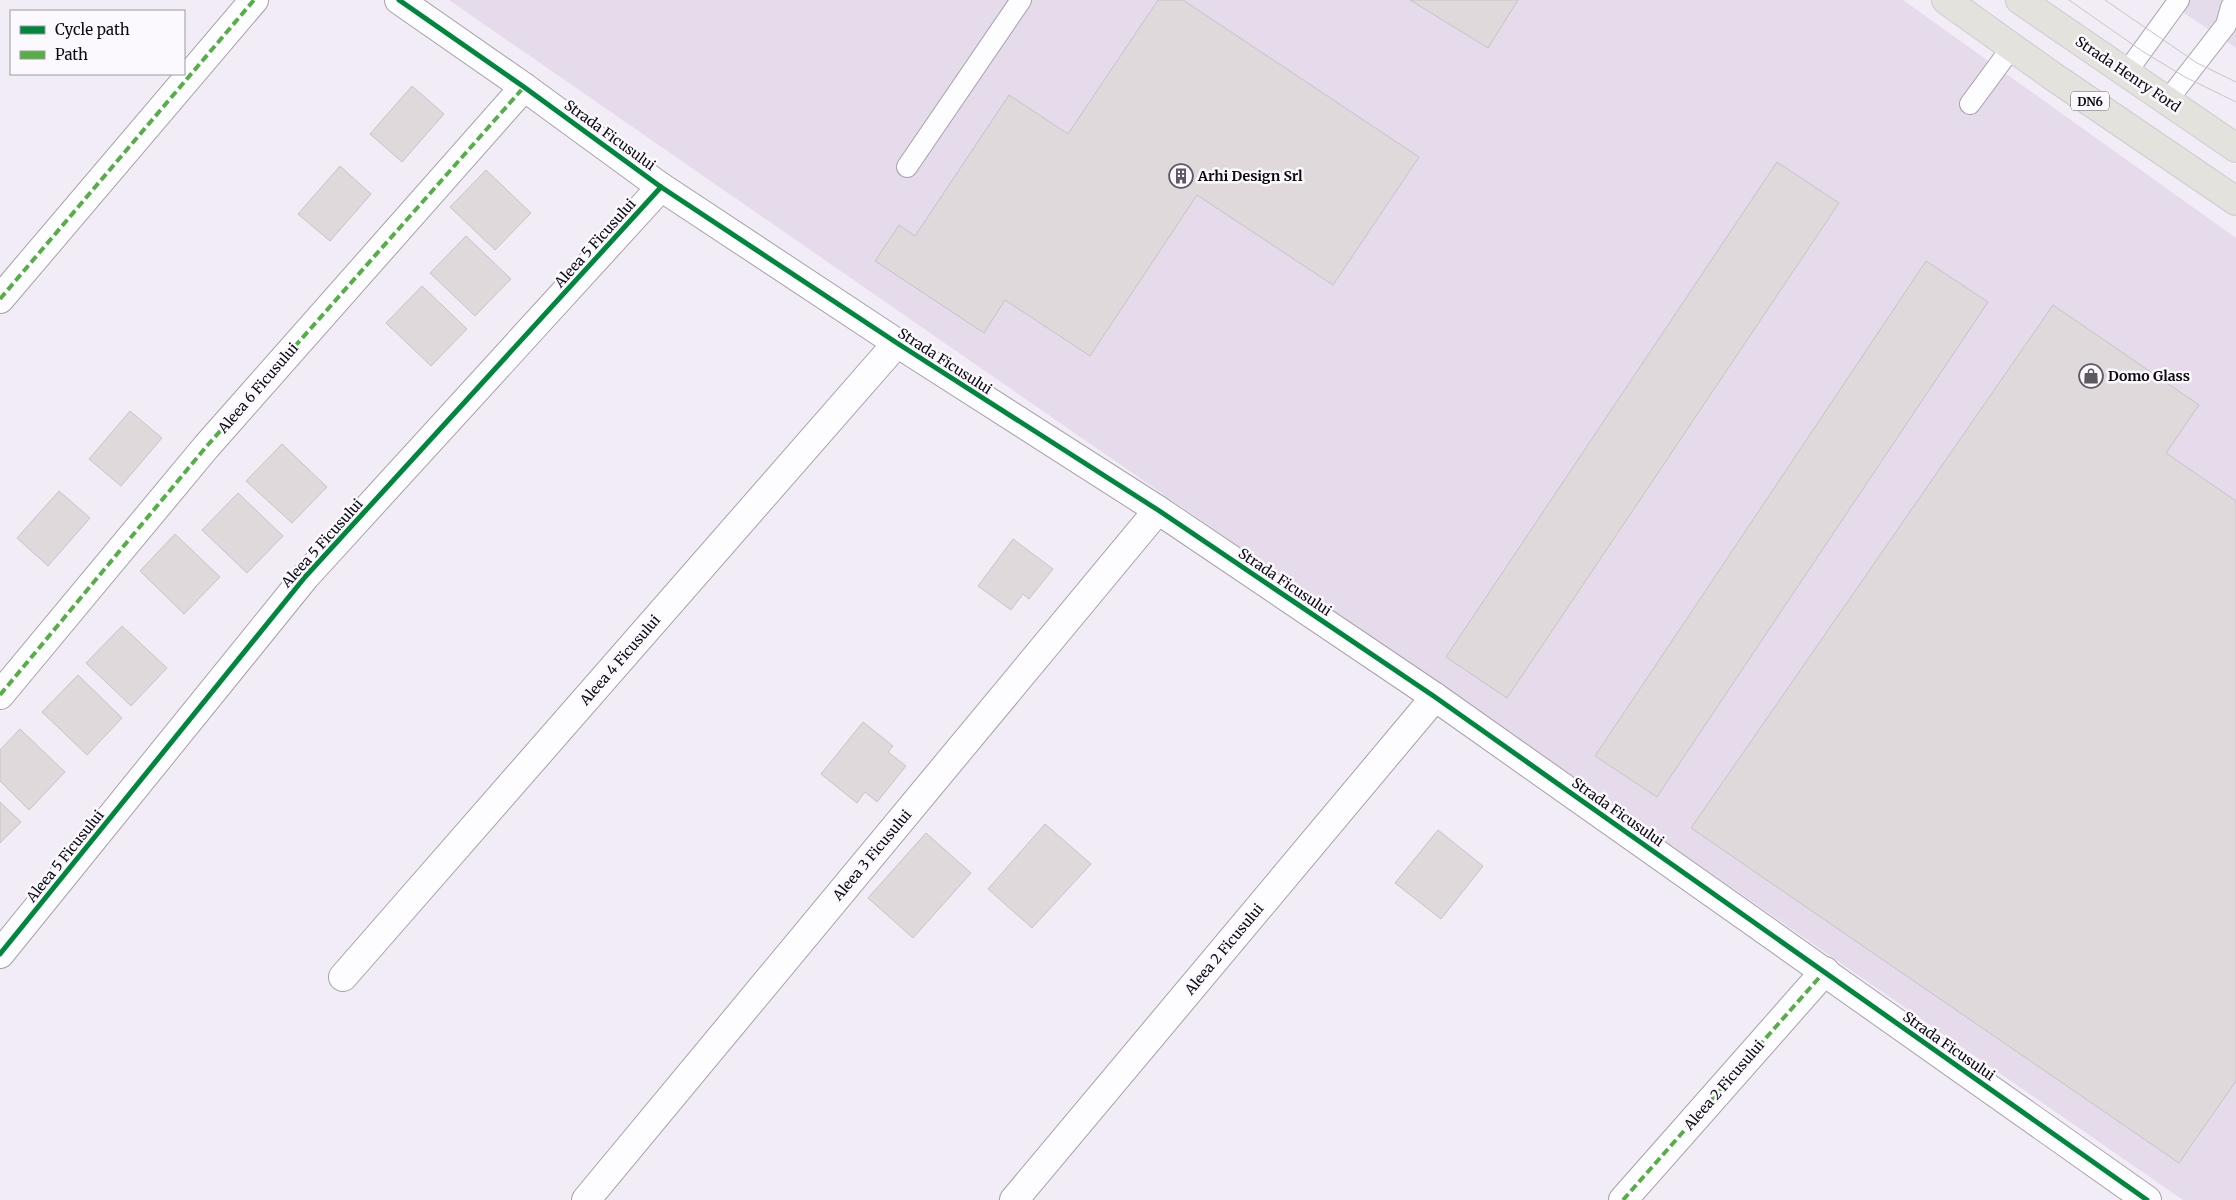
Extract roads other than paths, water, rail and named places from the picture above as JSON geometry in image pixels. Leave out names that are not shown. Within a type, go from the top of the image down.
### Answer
[{"type":"main road","name":"DN6","points":[[1946,0],[2236,201]]},
{"type":"main road","name":"Strada Henry Ford","points":[[2020,0],[2236,148]]},
{"type":"street","points":[[0,299],[254,0]]},
{"type":"street","name":"Strada Ficusului","points":[[399,0],[524,87],[662,187],[896,343],[1158,510],[1435,697],[2147,1200]]},
{"type":"street","name":"Aleea 6 Ficusului","points":[[0,695],[206,447],[524,87]]},
{"type":"street","name":"Aleea 5 Ficusului","points":[[0,954],[305,577],[662,187]]},
{"type":"street","name":"Aleea 4 Ficusului","points":[[343,977],[896,343]]},
{"type":"street","name":"Aleea 3 Ficusului","points":[[586,1200],[1158,510]]},
{"type":"street","name":"Aleea 2 Ficusului","points":[[1014,1200],[1435,697]]},
{"type":"street","name":"Aleea 2 Ficusului","points":[[1623,1200],[1824,971]]},
{"type":"lane","points":[[907,167],[1021,0]]},
{"type":"lane","points":[[2126,73],[2179,0]]},
{"type":"lane","points":[[2167,101],[2232,15]]},
{"type":"lane","points":[[1970,104],[2012,47]]},
{"type":"tram line","points":[[2069,0],[2142,51],[2185,77],[2236,102]]},
{"type":"tram line","points":[[2105,0],[2197,63],[2236,82]]},
{"type":"place","name":"Arhi Design Srl","points":[[1181,176]]},
{"type":"place","name":"Domo Glass","points":[[2091,376]]}]
